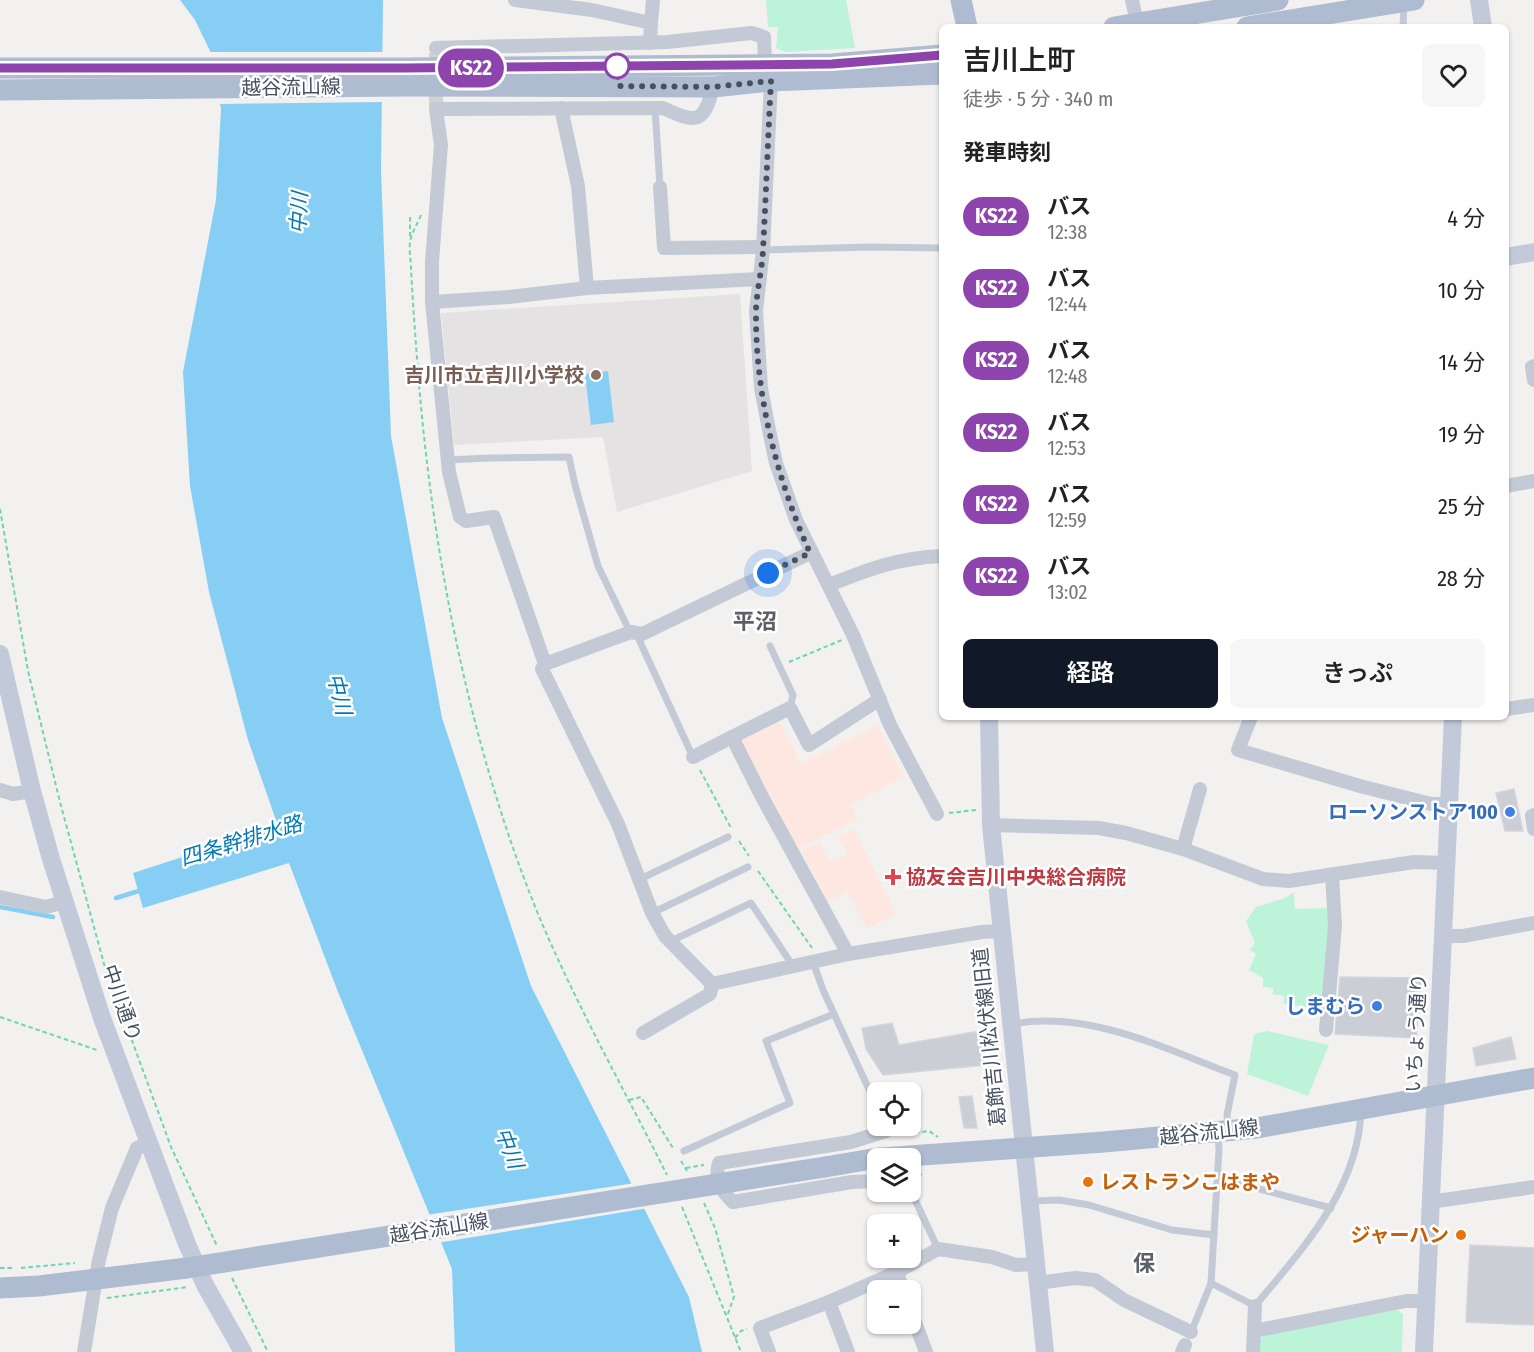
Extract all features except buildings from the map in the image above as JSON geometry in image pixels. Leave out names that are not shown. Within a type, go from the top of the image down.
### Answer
[{"type":"main road","points":[[961,0],[966,24]]},
{"type":"main road","points":[[1131,24],[1278,0]]},
{"type":"main road","points":[[1283,24],[1343,19],[1409,1]]},
{"type":"main road","name":"越谷流山線","points":[[405,77],[712,87],[768,73],[832,64],[939,56]]},
{"type":"main road","points":[[0,68],[405,77]]},
{"type":"main road","name":"越谷流山線","points":[[0,90],[405,77],[768,73],[939,74]]},
{"type":"main road","name":"越谷流山線","points":[[921,1155],[1223,1132],[1436,1097],[1534,1078]]},
{"type":"main road","name":"越谷流山線","points":[[0,1288],[39,1286],[188,1268],[867,1160]]},
{"type":"street","points":[[514,0],[592,10],[651,23]]},
{"type":"street","points":[[650,43],[653,0]]},
{"type":"street","points":[[1132,0],[1137,23]]},
{"type":"street","points":[[1479,0],[1483,24]]},
{"type":"street","points":[[436,48],[650,43],[758,34],[764,37],[768,73],[763,248],[756,311],[759,362],[776,463],[810,553],[829,585],[853,635],[890,725],[937,814]]},
{"type":"street","points":[[545,664],[494,517],[466,521],[460,517],[447,460],[432,302],[432,262],[441,145],[436,109],[663,108],[692,118],[701,116],[706,111],[712,87]]},
{"type":"street","points":[[561,108],[578,186],[587,288]]},
{"type":"street","points":[[660,187],[664,248],[763,248]]},
{"type":"street","points":[[1509,256],[1534,252]]},
{"type":"street","points":[[432,302],[508,297],[587,288],[759,279]]},
{"type":"street","points":[[1534,366],[1532,367],[1534,380]]},
{"type":"street","points":[[1509,485],[1534,481]]},
{"type":"street","points":[[712,984],[665,936],[652,913],[608,803],[542,669],[545,664],[633,633],[642,633],[810,553]]},
{"type":"street","points":[[829,585],[878,566],[901,560],[939,556]]},
{"type":"street","name":"中川通り","points":[[0,654],[32,791],[64,902],[115,1052],[187,1245],[205,1285],[243,1352]]},
{"type":"street","points":[[693,757],[790,708],[809,745],[879,699]]},
{"type":"street","points":[[1509,709],[1534,705]]},
{"type":"street","name":"葛飾吉川松伏線旧道","points":[[989,720],[990,817],[1045,1352]]},
{"type":"street","points":[[1250,720],[1238,750],[1360,786],[1431,804],[1449,804]]},
{"type":"street","name":"いちょう通り","points":[[1424,1352],[1454,720]]},
{"type":"street","points":[[732,737],[848,954]]},
{"type":"street","points":[[1183,849],[1200,789]]},
{"type":"street","points":[[0,790],[13,794],[32,791]]},
{"type":"street","points":[[1534,815],[1532,816],[1534,829]]},
{"type":"street","points":[[990,817],[1100,828],[1183,849],[1263,879],[1289,881],[1414,862],[1447,863]]},
{"type":"street","points":[[1326,1030],[1335,926],[1332,874]]},
{"type":"street","points":[[0,897],[46,906],[64,902]]},
{"type":"street","points":[[1444,936],[1463,936],[1534,923]]},
{"type":"street","points":[[712,984],[848,954],[960,935],[1001,931]]},
{"type":"street","points":[[644,1033],[710,994],[712,984]]},
{"type":"street","points":[[867,1136],[851,1142],[719,1163],[716,1173],[723,1193],[733,1202],[867,1181]]},
{"type":"street","points":[[84,1352],[99,1260],[112,1208],[137,1148],[149,1143]]},
{"type":"street","points":[[1430,1202],[1534,1187]]},
{"type":"street","points":[[769,1352],[760,1328],[829,1302],[897,1272],[938,1249],[992,1257],[1016,1264],[1035,1264]]},
{"type":"street","points":[[897,1272],[900,1280]]},
{"type":"street","points":[[1038,1283],[1075,1278],[1095,1280],[1186,1343]]},
{"type":"street","points":[[1254,1331],[1406,1301],[1425,1301]]},
{"type":"street","points":[[829,1302],[848,1352]]},
{"type":"street","points":[[1253,1352],[1255,1306]]},
{"type":"street","points":[[919,1334],[926,1352]]},
{"type":"lane","points":[[1404,24],[1409,1]]},
{"type":"lane","points":[[655,108],[660,187]]},
{"type":"lane","points":[[763,248],[939,248]]},
{"type":"lane","points":[[447,460],[569,457],[598,566],[693,757]]},
{"type":"lane","points":[[770,646],[793,695],[790,708]]},
{"type":"lane","points":[[638,880],[728,837]]},
{"type":"lane","points":[[652,913],[748,867]]},
{"type":"lane","points":[[671,942],[751,903],[794,966]]},
{"type":"lane","points":[[813,962],[823,990],[867,1085]]},
{"type":"lane","points":[[684,1151],[790,1103],[766,1041],[834,1014]]},
{"type":"lane","points":[[1011,1025],[1026,1022],[1097,1026],[1130,1035],[1235,1075],[1223,1132],[1217,1178],[1211,1283],[1186,1343]]},
{"type":"lane","points":[[1211,1283],[1255,1306],[1314,1234],[1331,1208],[1354,1159],[1361,1126],[1361,1110]]},
{"type":"lane","points":[[1217,1178],[1331,1208]]},
{"type":"lane","points":[[1029,1202],[1059,1200],[1089,1205],[1172,1230],[1214,1235]]},
{"type":"lane","points":[[916,1202],[938,1249]]},
{"type":"path","points":[[410,239],[422,214]]},
{"type":"path","points":[[410,217],[413,309],[426,462],[448,602],[470,699],[512,843],[540,919],[607,1060],[666,1174]]},
{"type":"path","points":[[0,509],[28,671],[60,802],[104,964],[171,1147],[219,1250]]},
{"type":"path","points":[[779,666],[853,635]]},
{"type":"path","points":[[937,814],[990,817]]},
{"type":"path","points":[[0,1017],[97,1050],[115,1052]]},
{"type":"path","points":[[921,1132],[929,1131],[938,1137]]},
{"type":"path","points":[[685,1168],[719,1163]]},
{"type":"path","points":[[682,1206],[741,1352]]},
{"type":"path","points":[[0,1268],[99,1260]]},
{"type":"path","points":[[228,1271],[268,1352]]},
{"type":"path","points":[[735,1338],[741,1332]]},
{"type":"shaded area","name":"吉川市立吉川小学校","points":[[740,294],[752,471],[617,512],[603,437],[454,445],[441,313]]},
{"type":"shaded area","points":[[779,721],[801,763],[877,725],[904,777],[851,804],[858,819],[797,850],[741,741]]},
{"type":"shaded area","points":[[854,829],[896,914],[867,929],[848,891],[827,902],[802,851],[820,843],[830,862],[847,854],[838,837]]},
{"type":"green space","points":[[766,0],[846,0],[855,48],[785,52],[776,48],[778,27],[768,27]]},
{"type":"green space","points":[[1294,892],[1295,909],[1330,908],[1323,1009],[1284,1004],[1284,996],[1273,994],[1273,988],[1263,987],[1263,978],[1249,970],[1256,954],[1250,950],[1255,943],[1246,921],[1256,907],[1285,898]]},
{"type":"green space","points":[[1267,1031],[1329,1045],[1308,1096],[1247,1074],[1254,1034]]},
{"type":"green space","points":[[1397,1310],[1403,1314],[1402,1352],[1259,1352],[1260,1340],[1265,1335]]},
{"type":"water","name":"中川","points":[[180,0],[383,0],[381,170],[391,436],[442,718],[531,986],[689,1297],[702,1352],[455,1352],[452,1269],[338,992],[289,863],[143,908],[133,873],[278,826],[248,740],[209,592],[190,486],[183,372],[216,200],[221,109],[211,53],[195,20]]},
{"type":"water","points":[[608,371],[614,422],[591,425],[585,374]]},
{"type":"pier","points":[[207,52],[385,52],[385,102],[217,104]]},
{"type":"pier","points":[[635,1183],[648,1208],[437,1243],[426,1215]]},
{"type":"waterway","name":"四条幹排水路","points":[[116,898],[142,890]]},
{"type":"waterway","name":"四条幹排水路","points":[[0,907],[53,917]]},
{"type":"tunnel","points":[[436,48],[436,109]]},
{"type":"bus line","name":"KS22","points":[[0,68],[405,68],[832,64],[939,55]]},
{"type":"place","name":"吉川市立吉川小学校","points":[[596,375]]},
{"type":"place","name":"ローソンストア100","points":[[1510,812]]},
{"type":"place","name":"協友会吉川中央総合病院","points":[[893,877]]},
{"type":"place","name":"しまむら","points":[[1377,1006]]},
{"type":"place","name":"レストランこはまや","points":[[1088,1182]]},
{"type":"place","name":"ジャーハン","points":[[1461,1235]]},
{"type":"district","name":"平沼","points":[[755,621]]},
{"type":"district","name":"保","points":[[1144,1263]]},
{"type":"route","points":[[617,66],[619,86],[712,87],[771,81],[763,250],[756,311],[761,388],[776,463],[810,553],[768,573]]}]
